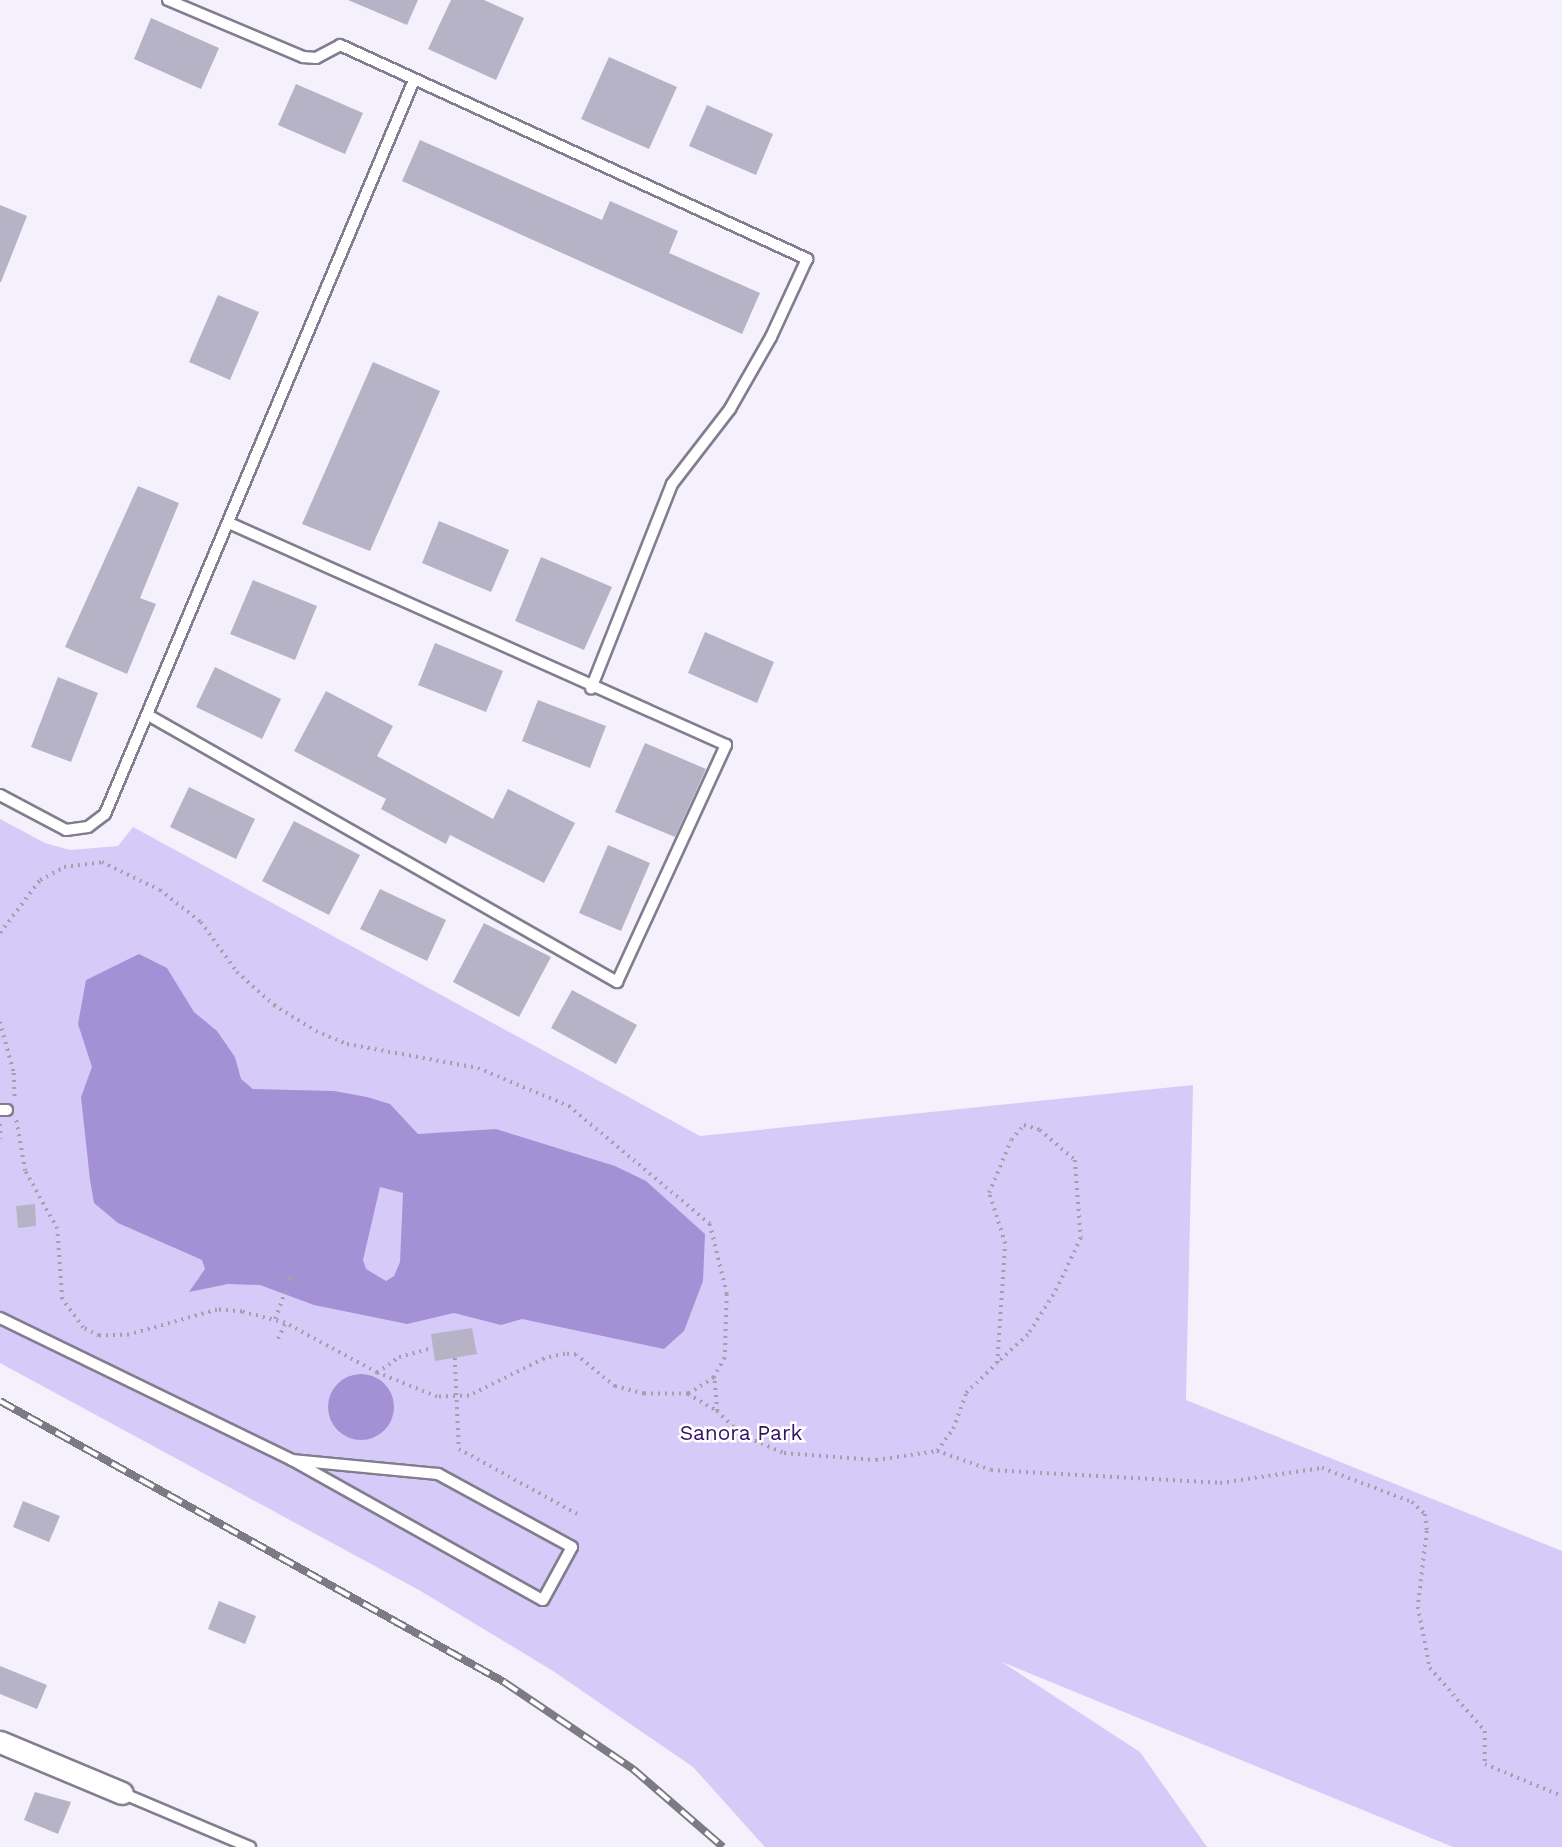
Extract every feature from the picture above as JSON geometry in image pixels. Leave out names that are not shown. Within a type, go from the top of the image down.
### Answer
[{"type":"street","points":[[0,1742],[122,1793]]},
{"type":"lane","points":[[169,0],[289,53],[316,58],[340,45],[807,258],[771,337],[730,409],[672,484],[592,689]]},
{"type":"lane","points":[[0,795],[55,826],[88,827],[105,814],[414,79]]},
{"type":"lane","points":[[148,715],[617,982],[726,745],[592,689],[229,523]]},
{"type":"lane","points":[[0,1318],[292,1460],[543,1600],[572,1548],[438,1474],[292,1460]]},
{"type":"lane","points":[[122,1793],[250,1847]]},
{"type":"path","points":[[0,933],[40,880],[74,864],[102,862],[160,890],[201,922],[237,972],[274,1004],[316,1031],[347,1044],[478,1068],[569,1106],[710,1224],[725,1284],[725,1358],[714,1378],[688,1394]]},
{"type":"path","points":[[0,1022],[14,1073],[17,1139],[25,1171],[57,1229],[62,1299],[83,1328],[116,1337],[217,1310],[275,1319],[377,1373],[437,1397],[457,1397],[565,1354],[576,1355],[615,1387],[644,1394],[688,1394],[717,1411],[742,1435],[784,1453],[876,1460],[937,1451],[990,1470],[1220,1483],[1322,1468],[1412,1502],[1425,1514],[1427,1531],[1418,1607],[1430,1668],[1485,1731],[1486,1763],[1562,1796]]},
{"type":"path","points":[[937,1451],[953,1429],[966,1393],[1028,1335],[1068,1270],[1081,1238],[1074,1160],[1040,1130],[1024,1125],[1011,1140],[989,1193],[1005,1244],[997,1363]]},
{"type":"path","points":[[282,1276],[298,1282]]},
{"type":"path","points":[[275,1319],[290,1278]]},
{"type":"path","points":[[278,1339],[285,1323]]},
{"type":"path","points":[[377,1373],[399,1357],[433,1348]]},
{"type":"path","points":[[455,1358],[459,1449],[577,1514]]},
{"type":"path","points":[[714,1378],[717,1411]]},
{"type":"green space","name":"Sanora Park","points":[[0,819],[45,843],[70,850],[118,846],[133,827],[700,1136],[1193,1085],[1186,1400],[1562,1551],[1562,1847],[1453,1847],[1002,1662],[1140,1752],[1207,1847],[765,1847],[693,1767],[553,1671],[419,1590],[0,1363]]},
{"type":"shaded area","points":[[139,954],[167,968],[194,1012],[217,1031],[235,1057],[241,1079],[253,1089],[334,1091],[367,1097],[390,1104],[418,1134],[496,1129],[615,1166],[646,1181],[705,1234],[703,1281],[684,1331],[664,1349],[522,1319],[501,1325],[454,1313],[407,1324],[314,1305],[260,1285],[228,1284],[189,1292],[205,1269],[202,1260],[118,1223],[94,1203],[81,1097],[92,1067],[78,1024],[86,980]],"holes":[[[380,1187],[403,1193],[400,1262],[394,1276],[386,1281],[366,1269],[363,1260]]]},
{"type":"shaded area","points":[[361,1374],[384,1384],[394,1407],[384,1430],[361,1440],[338,1430],[328,1407],[338,1384]]},
{"type":"building","points":[[348,0],[418,0],[407,25]]},
{"type":"building","points":[[451,0],[484,0],[524,18],[496,80],[428,49]]},
{"type":"building","points":[[151,18],[219,48],[201,89],[134,59]]},
{"type":"building","points":[[609,57],[677,87],[649,149],[581,119]]},
{"type":"building","points":[[296,84],[363,113],[345,154],[278,125]]},
{"type":"building","points":[[707,105],[773,134],[756,175],[689,146]]},
{"type":"building","points":[[420,140],[602,220],[610,201],[678,231],[669,253],[760,293],[742,334],[402,181]]},
{"type":"building","points":[[0,205],[27,216],[1,282],[0,282]]},
{"type":"building","points":[[218,295],[259,312],[230,380],[189,362]]},
{"type":"building","points":[[373,362],[440,391],[370,551],[302,524]]},
{"type":"building","points":[[138,486],[179,503],[140,598],[156,604],[127,674],[65,647]]},
{"type":"building","points":[[439,521],[509,550],[491,592],[422,563]]},
{"type":"building","points":[[541,557],[612,587],[584,650],[515,621]]},
{"type":"building","points":[[253,580],[317,606],[295,660],[230,634]]},
{"type":"building","points":[[705,632],[774,662],[757,703],[688,673]]},
{"type":"building","points":[[435,643],[503,671],[486,712],[418,685]]},
{"type":"building","points":[[215,667],[281,699],[262,739],[196,707]]},
{"type":"building","points":[[58,677],[98,693],[71,762],[31,747]]},
{"type":"building","points":[[326,691],[393,726],[377,756],[493,819],[508,789],[575,823],[544,883],[450,835],[446,844],[381,809],[386,799],[294,751]]},
{"type":"building","points":[[538,700],[606,726],[590,768],[522,741]]},
{"type":"building","points":[[645,743],[706,769],[675,837],[615,812]]},
{"type":"building","points":[[189,787],[255,819],[236,859],[170,827]]},
{"type":"building","points":[[294,821],[360,855],[329,915],[262,881]]},
{"type":"building","points":[[608,845],[650,863],[621,931],[579,913]]},
{"type":"building","points":[[380,889],[446,920],[427,961],[360,929]]},
{"type":"building","points":[[484,923],[551,957],[519,1017],[453,982]]},
{"type":"building","points":[[572,990],[637,1025],[616,1064],[551,1028]]},
{"type":"building","points":[[35,1204],[36,1226],[18,1228],[16,1206]]},
{"type":"building","points":[[472,1328],[477,1354],[435,1361],[431,1334]]},
{"type":"building","points":[[23,1501],[60,1516],[49,1542],[13,1527]]},
{"type":"building","points":[[219,1601],[256,1616],[245,1644],[208,1629]]},
{"type":"building","points":[[0,1666],[47,1685],[37,1709],[0,1694]]},
{"type":"building","points":[[35,1792],[71,1802],[58,1834],[24,1820]]},
{"type":"railway","points":[[0,1401],[504,1682],[633,1769],[723,1847]]}]
